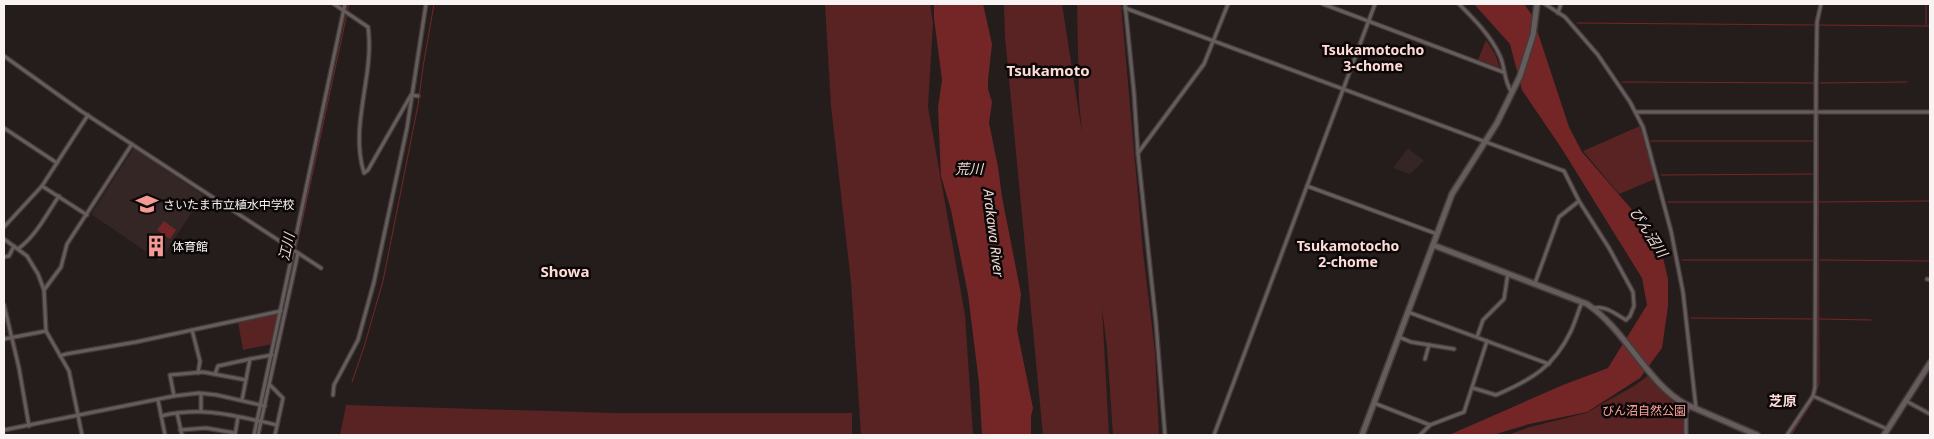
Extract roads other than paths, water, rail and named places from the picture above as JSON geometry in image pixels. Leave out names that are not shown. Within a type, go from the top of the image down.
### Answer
[{"type":"street","points":[[334,4],[364,23],[368,31],[368,54],[359,141],[364,173],[368,170],[411,95],[413,95]]},
{"type":"street","points":[[263,405],[270,385],[273,355],[296,251],[345,4]]},
{"type":"street","points":[[332,395],[334,385],[358,340],[374,282],[408,128],[426,4]]},
{"type":"street","points":[[1138,154],[1204,64],[1228,4]]},
{"type":"street","points":[[1322,4],[1503,72]]},
{"type":"street","points":[[1214,435],[1375,4]]},
{"type":"street","points":[[1459,4],[1494,44],[1502,62],[1507,85],[1512,93]]},
{"type":"street","points":[[1362,435],[1454,189],[1485,141],[1515,87],[1533,35],[1537,4]]},
{"type":"street","points":[[1545,4],[1573,26],[1598,55],[1623,90],[1636,112],[1644,131],[1671,231],[1683,292],[1696,409]]},
{"type":"street","points":[[1558,13],[1561,4]]},
{"type":"street","points":[[1787,435],[1812,396],[1815,387],[1815,113],[1817,22],[1821,4]]},
{"type":"street","points":[[1166,435],[1125,6],[1564,171],[1579,201],[1609,248],[1634,297],[1632,311],[1626,320],[1618,314],[1598,307],[1594,308]]},
{"type":"street","points":[[4,56],[88,116],[321,268]]},
{"type":"street","points":[[413,95],[418,96]]},
{"type":"street","points":[[1636,112],[1930,112]]},
{"type":"street","points":[[4,227],[42,186],[88,116]]},
{"type":"street","points":[[4,128],[57,163]]},
{"type":"street","points":[[44,290],[61,267],[67,244],[132,144]]},
{"type":"street","points":[[42,186],[86,214]]},
{"type":"street","points":[[1307,186],[1437,234]]},
{"type":"street","points":[[18,249],[25,244],[39,227],[58,196]]},
{"type":"street","points":[[1535,283],[1560,217],[1579,201]]},
{"type":"street","points":[[4,238],[33,263],[44,290],[46,331],[68,371],[82,435]]},
{"type":"street","points":[[1433,245],[1583,301],[1603,315],[1670,394],[1689,406],[1757,435]]},
{"type":"street","points":[[4,257],[9,256],[14,246]]},
{"type":"street","points":[[254,435],[263,405],[281,311],[296,251]]},
{"type":"street","points":[[1477,337],[1483,320],[1504,299],[1508,273]]},
{"type":"street","points":[[1473,388],[1496,395],[1521,384],[1549,364],[1571,332],[1583,301]]},
{"type":"street","points":[[4,305],[10,338],[19,368],[29,426]]},
{"type":"street","points":[[60,356],[281,311]]},
{"type":"street","points":[[1408,312],[1549,364]]},
{"type":"street","points":[[192,330],[200,361],[198,373]]},
{"type":"street","points":[[4,339],[46,331]]},
{"type":"street","points":[[1399,336],[1411,342],[1454,349]]},
{"type":"street","points":[[1420,435],[1430,425],[1464,412],[1487,341]]},
{"type":"street","points":[[1425,359],[1429,344]]},
{"type":"street","points":[[215,374],[218,366],[273,355]]},
{"type":"street","points":[[242,400],[250,359]]},
{"type":"street","points":[[1884,435],[1930,363]]},
{"type":"street","points":[[174,396],[170,375],[215,374],[246,380]]},
{"type":"street","points":[[270,385],[283,398],[274,435]]},
{"type":"street","points":[[201,394],[201,411]]},
{"type":"street","points":[[4,430],[174,396],[217,394],[263,405]]},
{"type":"street","points":[[1812,396],[1888,429]]},
{"type":"street","points":[[158,400],[165,435]]},
{"type":"street","points":[[1906,401],[1930,414]]},
{"type":"street","points":[[1374,403],[1430,425]]},
{"type":"street","points":[[1686,435],[1686,414],[1689,406]]},
{"type":"street","points":[[161,416],[201,411],[238,416],[277,425]]},
{"type":"street","points":[[177,413],[182,435]]},
{"type":"street","points":[[180,430],[206,428],[235,434],[238,416]]},
{"type":"street","points":[[258,435],[259,421]]},
{"type":"water","name":"荒川","points":[[934,4],[983,4],[992,44],[988,80],[988,89],[992,102],[989,123],[1021,294],[1017,330],[1033,408],[1031,435],[982,435],[979,383],[968,294],[951,210],[941,176],[938,108],[942,80]]},
{"type":"water","name":"びん沼川","points":[[1474,4],[1524,4],[1532,15],[1569,127],[1582,152],[1659,241],[1668,279],[1668,306],[1662,348],[1640,378],[1587,412],[1529,424],[1493,435],[1449,435],[1563,385],[1608,368],[1647,305],[1642,278],[1562,149],[1522,90],[1510,44]]},
{"type":"water","points":[[164,221],[176,230],[170,239],[157,230]]},
{"type":"waterway","name":"江川","points":[[256,435],[349,4]]},
{"type":"waterway","points":[[352,382],[383,281],[418,105],[434,4]]},
{"type":"waterway","points":[[1926,4],[1926,25]]},
{"type":"waterway","points":[[1577,23],[1930,26]]},
{"type":"waterway","points":[[1791,435],[1814,399],[1819,383],[1818,29]]},
{"type":"waterway","points":[[1622,82],[1814,83]]},
{"type":"waterway","points":[[1820,83],[1907,82]]},
{"type":"waterway","points":[[1651,141],[1815,141]]},
{"type":"waterway","points":[[1661,175],[1815,174]]},
{"type":"waterway","points":[[1819,202],[1930,201]]},
{"type":"waterway","points":[[1668,202],[1815,202]]},
{"type":"waterway","points":[[1682,260],[1814,260]]},
{"type":"waterway","points":[[1820,260],[1930,261]]},
{"type":"waterway","points":[[1691,318],[1815,319]]},
{"type":"waterway","points":[[1819,319],[1871,320]]},
{"type":"place","name":"さいたま市立植水中学校","points":[[147,204]]},
{"type":"place","name":"体育館","points":[[156,246]]},
{"type":"district","name":"Tsukamotocho 3-chome","points":[[1373,58]]},
{"type":"district","name":"Tsukamoto","points":[[1048,70]]},
{"type":"district","name":"Tsukamotocho 2-chome","points":[[1348,254]]},
{"type":"district","name":"Showa","points":[[565,271]]},
{"type":"district","name":"芝原","points":[[1783,400]]},
{"type":"water label","name":"Arakawa River","points":[[994,233]]},
{"type":"park label","name":"びん沼自然公園","points":[[1644,410]]}]
